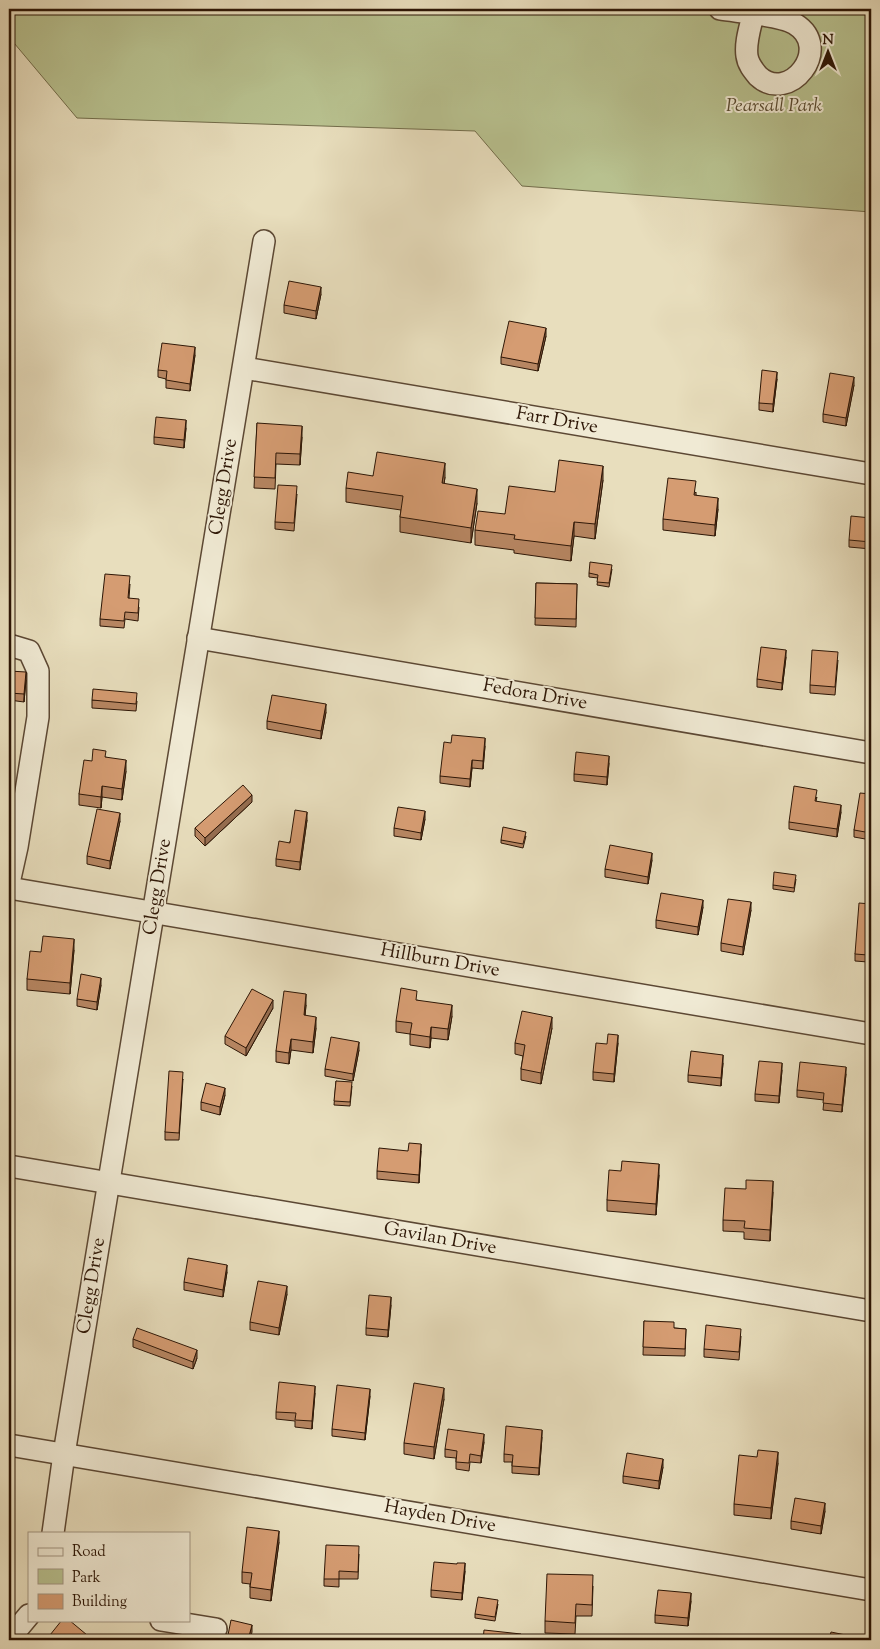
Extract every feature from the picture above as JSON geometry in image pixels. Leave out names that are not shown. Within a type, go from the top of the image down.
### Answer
[{"type":"street","points":[[720,9],[753,14]]},
{"type":"street","name":"Clegg Drive","points":[[53,1532],[64,1454],[264,241]]},
{"type":"street","name":"Farr Drive","points":[[244,368],[871,474]]},
{"type":"street","name":"Fedora Drive","points":[[198,638],[871,753]]},
{"type":"street","points":[[9,645],[29,652],[38,671],[38,717],[17,847],[9,883]]},
{"type":"street","name":"Hillburn Drive","points":[[9,888],[871,1034]]},
{"type":"street","name":"Gavilan Drive","points":[[9,1166],[871,1311]]},
{"type":"street","name":"Hayden Drive","points":[[9,1444],[871,1590]]},
{"type":"street","points":[[9,1639],[28,1617]]},
{"type":"street","points":[[173,1622],[216,1629]]},
{"type":"green space","name":"Pearsall Park","points":[[9,9],[871,9],[871,212],[522,186],[475,131],[77,118],[9,37]]},
{"type":"building","points":[[289,281],[321,287],[316,311],[284,305]]},
{"type":"building","points":[[509,321],[546,328],[538,364],[501,357]]},
{"type":"building","points":[[162,343],[195,347],[190,384],[166,380],[167,371],[158,370]]},
{"type":"building","points":[[762,370],[777,372],[773,404],[759,403]]},
{"type":"building","points":[[830,373],[854,377],[846,418],[823,414]]},
{"type":"building","points":[[156,417],[186,420],[184,440],[154,437]]},
{"type":"building","points":[[257,423],[302,426],[300,454],[276,453],[275,478],[254,477]]},
{"type":"building","points":[[377,452],[445,463],[442,483],[477,489],[471,528],[400,517],[403,496],[346,488],[348,472],[373,476]]},
{"type":"building","points":[[559,460],[603,466],[595,524],[574,522],[571,546],[514,539],[515,535],[475,530],[478,511],[505,514],[509,486],[555,492]]},
{"type":"building","points":[[668,478],[696,481],[694,495],[718,498],[715,525],[663,519]]},
{"type":"building","points":[[278,485],[297,486],[294,523],[275,522]]},
{"type":"building","points":[[851,516],[871,518],[871,542],[849,540]]},
{"type":"building","points":[[590,562],[612,565],[609,583],[597,582],[598,575],[589,573]]},
{"type":"building","points":[[105,574],[130,576],[128,598],[139,599],[138,613],[125,612],[124,621],[100,619]]},
{"type":"building","points":[[536,583],[577,584],[576,619],[535,618]]},
{"type":"building","points":[[761,647],[786,650],[782,683],[757,679]]},
{"type":"building","points":[[812,650],[838,652],[835,687],[810,685]]},
{"type":"building","points":[[9,671],[26,672],[24,694],[9,693]]},
{"type":"building","points":[[93,689],[137,693],[136,704],[92,700]]},
{"type":"building","points":[[272,695],[326,704],[321,731],[267,721]]},
{"type":"building","points":[[452,735],[485,738],[483,761],[472,760],[470,779],[440,776],[444,742],[451,743]]},
{"type":"building","points":[[93,749],[106,751],[105,757],[126,760],[122,789],[102,786],[101,797],[79,794],[84,760],[92,761]]},
{"type":"building","points":[[576,752],[609,756],[607,777],[574,774]]},
{"type":"building","points":[[243,785],[252,795],[205,838],[195,828]]},
{"type":"building","points":[[794,786],[817,790],[815,801],[841,805],[837,829],[789,822]]},
{"type":"building","points":[[860,793],[871,794],[871,833],[854,830]]},
{"type":"building","points":[[398,807],[425,811],[421,833],[394,828]]},
{"type":"building","points":[[97,809],[120,813],[110,861],[87,856]]},
{"type":"building","points":[[295,810],[307,812],[300,862],[276,859],[279,841],[290,843]]},
{"type":"building","points":[[503,827],[526,832],[523,844],[501,840]]},
{"type":"building","points":[[610,845],[652,853],[648,877],[605,869]]},
{"type":"building","points":[[774,872],[796,875],[794,888],[773,885]]},
{"type":"building","points":[[661,893],[703,900],[698,927],[656,920]]},
{"type":"building","points":[[728,899],[751,902],[743,947],[721,943]]},
{"type":"building","points":[[859,903],[871,904],[868,955],[855,954]]},
{"type":"building","points":[[43,936],[74,939],[70,983],[27,979],[30,951],[41,952]]},
{"type":"building","points":[[81,974],[101,978],[97,1002],[77,999]]},
{"type":"building","points":[[401,988],[417,991],[416,1000],[452,1005],[448,1029],[431,1027],[430,1037],[410,1034],[412,1023],[396,1021]]},
{"type":"building","points":[[252,989],[273,1000],[246,1048],[225,1036]]},
{"type":"building","points":[[284,991],[306,994],[304,1015],[316,1017],[313,1042],[291,1039],[289,1053],[276,1051]]},
{"type":"building","points":[[522,1011],[552,1017],[541,1073],[521,1069],[525,1045],[515,1043]]},
{"type":"building","points":[[608,1034],[618,1035],[614,1074],[593,1072],[596,1043],[607,1044]]},
{"type":"building","points":[[331,1037],[359,1042],[353,1074],[325,1069]]},
{"type":"building","points":[[691,1051],[723,1055],[721,1078],[688,1075]]},
{"type":"building","points":[[759,1061],[782,1063],[779,1096],[755,1094]]},
{"type":"building","points":[[800,1062],[846,1067],[842,1105],[823,1103],[824,1093],[797,1090]]},
{"type":"building","points":[[169,1071],[183,1072],[179,1133],[165,1132]]},
{"type":"building","points":[[336,1081],[352,1082],[350,1102],[334,1101]]},
{"type":"building","points":[[206,1083],[225,1088],[220,1107],[201,1102]]},
{"type":"building","points":[[409,1143],[421,1144],[419,1175],[377,1171],[379,1148],[408,1151]]},
{"type":"building","points":[[622,1161],[659,1164],[656,1204],[607,1200],[609,1170],[621,1171]]},
{"type":"building","points":[[746,1180],[773,1181],[770,1230],[744,1228],[745,1221],[723,1220],[725,1188],[746,1189]]},
{"type":"building","points":[[188,1258],[227,1265],[223,1290],[184,1282]]},
{"type":"building","points":[[258,1281],[287,1286],[279,1328],[250,1322]]},
{"type":"building","points":[[369,1295],[391,1297],[388,1330],[366,1328]]},
{"type":"building","points":[[644,1321],[674,1322],[674,1328],[686,1329],[685,1349],[643,1347]]},
{"type":"building","points":[[706,1325],[741,1329],[739,1352],[704,1349]]},
{"type":"building","points":[[137,1328],[197,1350],[193,1362],[133,1339]]},
{"type":"building","points":[[279,1382],[315,1386],[312,1421],[295,1420],[296,1413],[276,1412]]},
{"type":"building","points":[[414,1383],[444,1388],[434,1447],[404,1443]]},
{"type":"building","points":[[337,1385],[370,1389],[365,1433],[332,1429]]},
{"type":"building","points":[[506,1426],[542,1430],[539,1468],[512,1466],[513,1455],[504,1454]]},
{"type":"building","points":[[448,1429],[484,1434],[481,1456],[470,1454],[469,1463],[456,1462],[457,1451],[445,1449]]},
{"type":"building","points":[[758,1450],[778,1452],[771,1508],[734,1504],[739,1455],[757,1457]]},
{"type":"building","points":[[627,1453],[663,1459],[659,1481],[623,1476]]},
{"type":"building","points":[[795,1498],[825,1503],[821,1526],[791,1521]]},
{"type":"building","points":[[247,1527],[279,1531],[271,1590],[250,1587],[252,1573],[242,1572]]},
{"type":"building","points":[[326,1545],[359,1546],[358,1572],[339,1571],[339,1579],[324,1579]]},
{"type":"building","points":[[434,1562],[465,1563],[462,1593],[431,1590]]},
{"type":"building","points":[[547,1574],[593,1575],[592,1605],[576,1604],[575,1623],[545,1621]]},
{"type":"building","points":[[658,1590],[691,1593],[688,1618],[655,1615]]},
{"type":"building","points":[[478,1597],[498,1600],[495,1617],[475,1614]]},
{"type":"building","points":[[231,1620],[252,1625],[248,1640],[227,1640]]},
{"type":"building","points":[[60,1622],[71,1622],[93,1640],[46,1640]]},
{"type":"building","points":[[484,1630],[521,1634],[520,1640],[483,1640]]},
{"type":"building","points":[[831,1632],[870,1640],[829,1640]]}]
